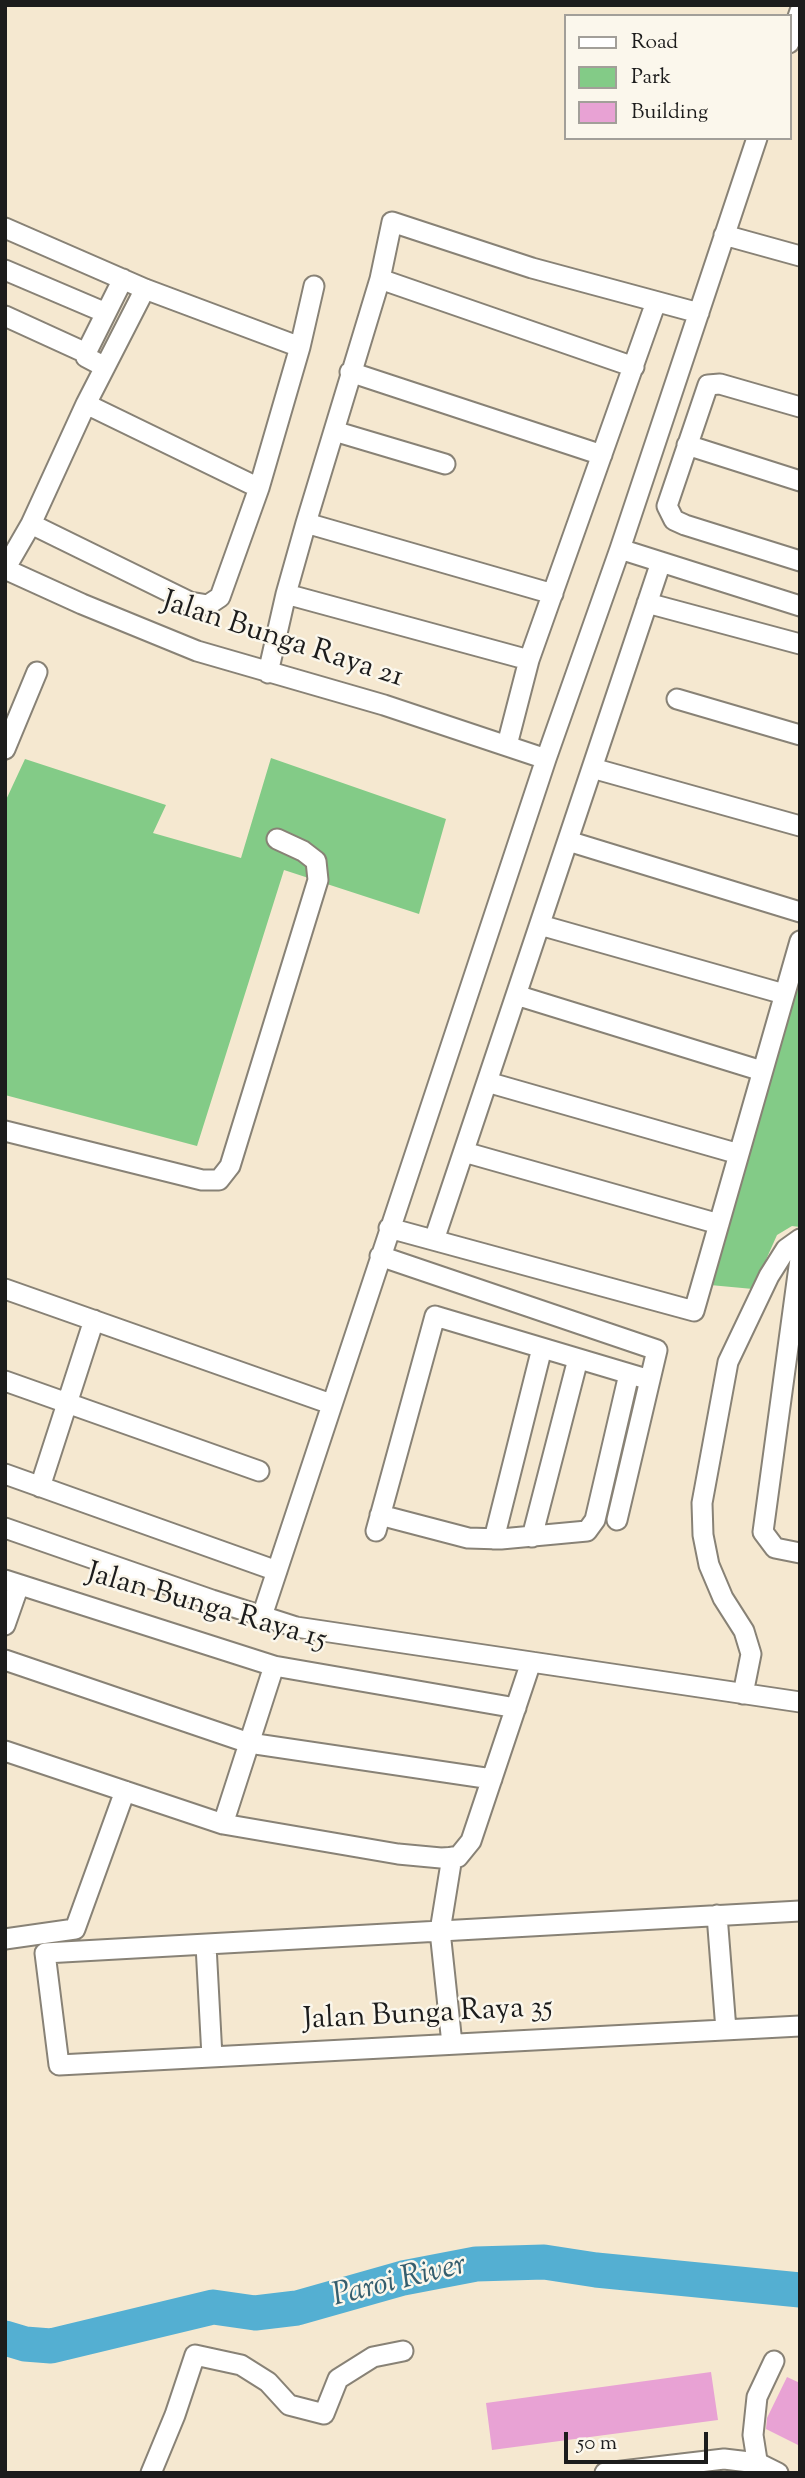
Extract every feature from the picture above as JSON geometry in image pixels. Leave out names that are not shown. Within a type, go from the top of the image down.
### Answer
[{"type":"street","points":[[791,37],[800,11]]},
{"type":"street","points":[[262,1616],[546,759],[620,550],[756,140]]},
{"type":"street","points":[[268,673],[286,593],[380,279],[391,222],[532,268],[699,313]]},
{"type":"street","points":[[5,228],[145,289],[300,347]]},
{"type":"street","points":[[724,235],[800,256]]},
{"type":"street","points":[[5,270],[106,313]]},
{"type":"street","points":[[86,353],[123,279]]},
{"type":"street","points":[[380,279],[634,367]]},
{"type":"street","points":[[30,524],[190,602],[208,605],[220,597],[259,488],[300,347],[314,286]]},
{"type":"street","points":[[5,569],[30,524],[86,404],[145,289]]},
{"type":"street","points":[[507,744],[529,660],[656,302]]},
{"type":"street","points":[[5,316],[86,353],[86,357],[105,367]]},
{"type":"street","points":[[350,372],[602,455]]},
{"type":"street","points":[[800,407],[720,384],[708,385],[667,506],[674,520],[800,561]]},
{"type":"street","points":[[86,404],[259,488]]},
{"type":"street","points":[[334,431],[445,464]]},
{"type":"street","points":[[687,445],[800,481]]},
{"type":"street","points":[[306,523],[552,594]]},
{"type":"street","points":[[620,550],[800,606]]},
{"type":"street","points":[[434,1240],[661,562]]},
{"type":"street","name":"Jalan Bunga Raya 21","points":[[5,569],[197,651],[384,705],[546,759]]},
{"type":"street","points":[[286,593],[529,660]]},
{"type":"street","points":[[647,603],[800,644]]},
{"type":"street","points":[[5,749],[37,672]]},
{"type":"street","points":[[677,699],[800,735]]},
{"type":"street","points":[[592,768],[800,826]]},
{"type":"street","points":[[5,1131],[202,1180],[219,1180],[230,1166],[318,880],[316,861],[303,851],[277,839]]},
{"type":"street","points":[[568,841],[800,912]]},
{"type":"street","points":[[540,925],[785,994]]},
{"type":"street","points":[[390,1228],[694,1311],[800,941]]},
{"type":"street","points":[[516,995],[762,1071]]},
{"type":"street","points":[[487,1082],[739,1154]]},
{"type":"street","points":[[464,1152],[719,1224]]},
{"type":"street","points":[[743,1694],[751,1654],[744,1631],[723,1598],[709,1564],[703,1535],[702,1503],[728,1362],[769,1276],[786,1249],[800,1239]]},
{"type":"street","points":[[380,1256],[657,1350],[617,1520]]},
{"type":"street","points":[[800,1259],[763,1532],[775,1548],[800,1553]]},
{"type":"street","points":[[5,1289],[331,1404]]},
{"type":"street","points":[[629,1374],[595,1520],[587,1531],[494,1539],[468,1538],[378,1523],[435,1316],[650,1380]]},
{"type":"street","points":[[40,1487],[94,1320]]},
{"type":"street","points":[[494,1539],[542,1348]]},
{"type":"street","points":[[532,1537],[579,1359]]},
{"type":"street","points":[[5,1381],[259,1471]]},
{"type":"street","points":[[5,1474],[276,1571]]},
{"type":"street","points":[[5,1528],[296,1627],[800,1702]]},
{"type":"street","points":[[5,1625],[12,1582]]},
{"type":"street","name":"Jalan Bunga Raya 15","points":[[12,1582],[274,1665],[516,1708]]},
{"type":"street","points":[[5,1660],[249,1743],[492,1779]]},
{"type":"street","points":[[5,1751],[223,1824],[398,1854],[458,1857],[471,1841],[531,1662]]},
{"type":"street","points":[[223,1824],[274,1665]]},
{"type":"street","points":[[5,1939],[75,1929],[125,1791]]},
{"type":"street","points":[[452,1857],[440,1931],[452,2044]]},
{"type":"street","points":[[212,2057],[206,1945],[800,1911]]},
{"type":"street","points":[[717,1915],[726,2030]]},
{"type":"street","name":"Jalan Bunga Raya 35","points":[[206,1945],[45,1953],[59,2065],[800,2026]]},
{"type":"street","points":[[151,2473],[175,2415],[195,2354],[242,2365],[268,2382],[289,2405],[324,2414],[338,2379],[373,2357],[402,2351]]},
{"type":"street","points":[[759,2468],[753,2435],[757,2397],[775,2361]]},
{"type":"street","points":[[605,2473],[723,2459],[778,2473]]},
{"type":"green space","points":[[271,758],[446,819],[419,914],[284,870],[197,1146],[5,1095],[5,802],[25,759],[166,805],[153,833],[241,858]]},
{"type":"green space","points":[[800,970],[800,1227],[792,1226],[777,1235],[753,1289],[710,1285]]},
{"type":"building","points":[[711,2372],[718,2420],[492,2450],[486,2403]]},
{"type":"building","points":[[787,2377],[800,2383],[800,2446],[766,2429],[767,2418]]},
{"type":"waterway","name":"Paroi River","points":[[5,2338],[25,2344],[51,2346],[213,2307],[255,2313],[297,2308],[403,2278],[476,2264],[544,2262],[596,2270],[800,2290]]}]
